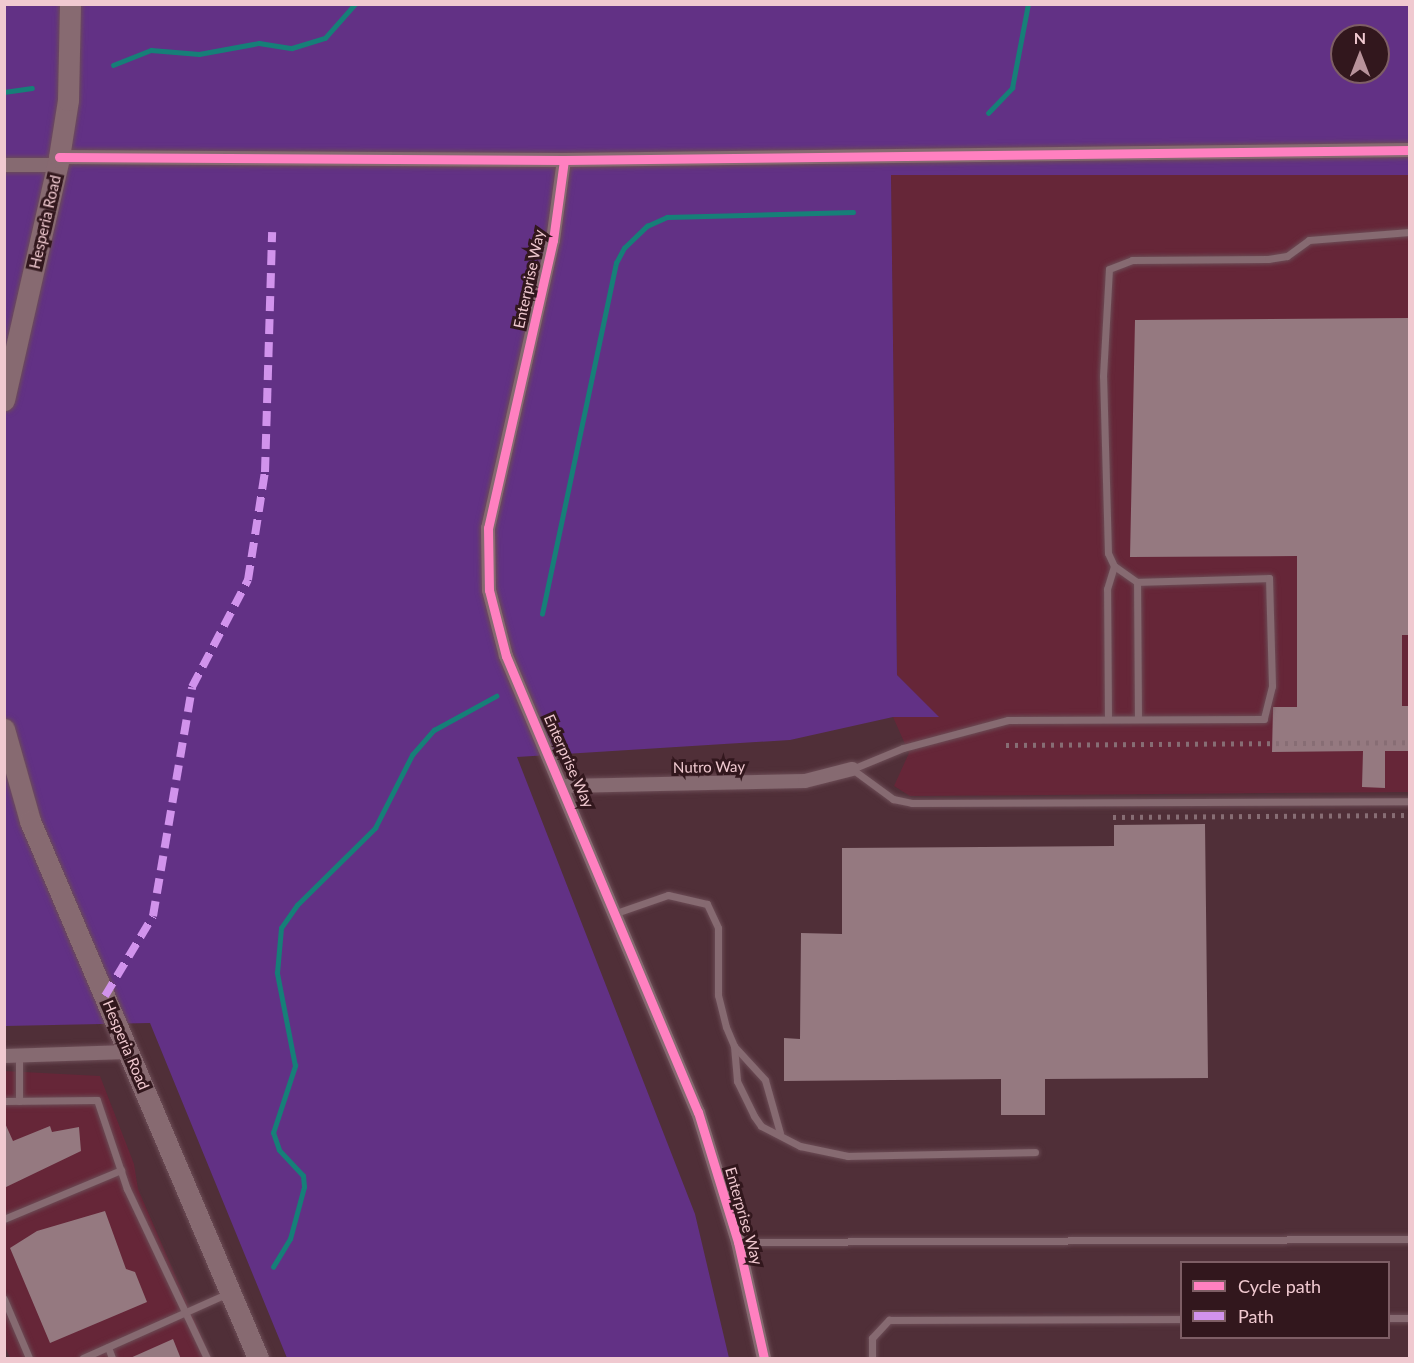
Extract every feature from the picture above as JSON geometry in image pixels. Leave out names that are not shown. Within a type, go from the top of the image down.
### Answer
[{"type":"main road","name":"Hesperia Road","points":[[4,400],[58,161],[68,100],[70,4]]},
{"type":"main road","name":"Hesperia Road","points":[[4,729],[30,821],[258,1359]]},
{"type":"street","points":[[4,165],[58,161],[564,160],[1410,150]]},
{"type":"street","name":"Enterprise Way","points":[[564,160],[553,240],[488,528],[485,559],[506,656],[565,786],[698,1112],[738,1242],[764,1359]]},
{"type":"street","name":"Nutro Way","points":[[565,786],[805,782],[852,769]]},
{"type":"street","points":[[4,1056],[128,1052]]},
{"type":"lane","points":[[1410,232],[1309,240],[1287,256],[1268,259],[1132,260],[1109,269],[1103,376],[1108,554],[1114,566],[1137,582],[1269,578],[1272,686],[1264,719],[1108,719],[991,723],[881,755],[852,769],[893,799],[912,804],[1410,801]]},
{"type":"lane","points":[[1108,719],[1107,589],[1114,566]]},
{"type":"lane","points":[[1137,582],[1138,719]]},
{"type":"lane","points":[[616,913],[668,895],[707,904],[718,928],[720,1010],[734,1046],[738,1082],[761,1126],[780,1133],[800,1146],[848,1156],[1035,1152]]},
{"type":"lane","points":[[734,1046],[765,1080],[780,1133]]},
{"type":"lane","points":[[19,1056],[19,1101]]},
{"type":"lane","points":[[4,1101],[97,1100],[121,1170],[183,1313],[207,1359]]},
{"type":"lane","points":[[4,1219],[121,1170]]},
{"type":"lane","points":[[738,1242],[1410,1239]]},
{"type":"lane","points":[[83,1359],[231,1292]]},
{"type":"lane","points":[[4,1299],[29,1359]]},
{"type":"lane","points":[[1390,1318],[1410,1318]]},
{"type":"lane","points":[[872,1359],[872,1338],[889,1320],[1180,1319]]},
{"type":"lane","points":[[108,1347],[112,1359]]},
{"type":"shaded area","points":[[4,5],[1409,5],[1409,175],[891,175],[897,675],[939,717],[893,717],[790,740],[517,757],[695,1214],[729,1358],[287,1358],[150,1023],[5,1026]]},
{"type":"shaded area","points":[[1409,170],[1409,792],[910,796],[894,786],[909,753],[893,717],[938,717],[897,675],[891,175]]},
{"type":"shaded area","points":[[4,1071],[100,1076],[134,1164],[138,1189],[211,1358],[10,1358],[4,1344]]},
{"type":"building","points":[[1410,318],[1410,635],[1402,635],[1402,706],[1409,706],[1410,751],[1385,751],[1385,788],[1362,787],[1363,751],[1272,752],[1273,707],[1297,707],[1297,556],[1130,557],[1135,320]]},
{"type":"building","points":[[1205,824],[1208,1078],[1045,1079],[1045,1115],[1001,1115],[1001,1079],[784,1081],[784,1038],[800,1039],[801,933],[842,934],[842,848],[1114,846],[1114,825]]},
{"type":"building","points":[[4,1121],[13,1141],[50,1126],[52,1132],[79,1127],[81,1151],[4,1188]]},
{"type":"building","points":[[105,1211],[126,1269],[135,1272],[147,1302],[50,1343],[10,1248],[37,1231]]},
{"type":"building","points":[[173,1339],[181,1359],[128,1359]]},
{"type":"waterway","points":[[113,65],[151,50],[199,54],[259,43],[292,48],[325,38],[355,4]]},
{"type":"waterway","points":[[988,113],[1012,88],[1028,4]]},
{"type":"waterway","points":[[4,92],[32,88]]},
{"type":"waterway","points":[[542,614],[616,263],[624,248],[647,226],[667,217],[853,212]]},
{"type":"waterway","points":[[273,1267],[290,1239],[304,1187],[303,1176],[279,1150],[273,1133],[295,1066],[277,973],[281,928],[297,905],[375,828],[412,755],[434,730],[496,696]]},
{"type":"railway","points":[[1006,745],[1410,742]]},
{"type":"railway","points":[[1113,817],[1410,815]]},
{"type":"marked path","points":[[105,996],[153,916],[192,687],[248,580],[265,472],[272,232]]},
{"type":"cycle path","points":[[59,157],[564,160],[1410,150]]},
{"type":"cycle path","points":[[564,160],[553,240],[488,528],[489,590],[506,656],[698,1112],[738,1242],[764,1358]]}]
